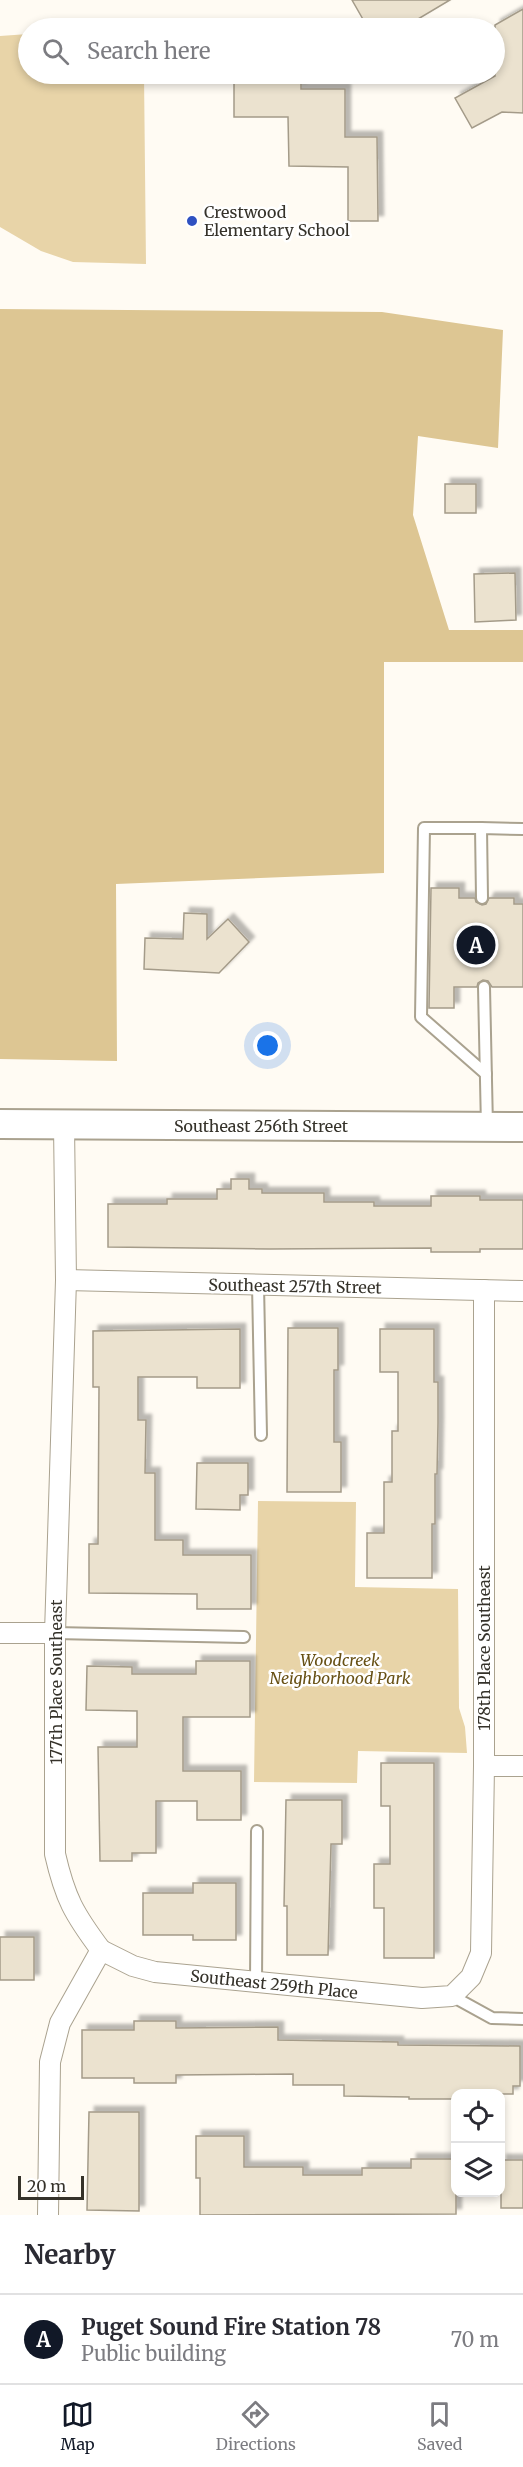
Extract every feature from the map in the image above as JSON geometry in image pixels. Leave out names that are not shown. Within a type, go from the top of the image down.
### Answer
[{"type":"main road","name":"Southeast 256th Street","points":[[0,1124],[523,1127]]},
{"type":"street","name":"177th Place Southeast","points":[[64,1125],[66,1280],[55,1633],[55,1854],[63,1890],[72,1908],[101,1950]]},
{"type":"street","name":"Southeast 257th Street","points":[[66,1280],[523,1292]]},
{"type":"street","name":"178th Place Southeast","points":[[452,1996],[471,1977],[481,1953],[484,1766],[484,1290]]},
{"type":"street","points":[[0,1633],[55,1633]]},
{"type":"street","points":[[484,1766],[523,1766]]},
{"type":"street","points":[[48,2215],[50,2062],[60,2023],[101,1950]]},
{"type":"street","name":"Southeast 259th Place","points":[[101,1950],[133,1966],[155,1972],[422,1998],[452,1996]]},
{"type":"lane","points":[[486,1074],[422,1017],[424,828],[523,829]]},
{"type":"lane","points":[[481,828],[482,898]]},
{"type":"lane","points":[[484,987],[487,1127]]},
{"type":"lane","points":[[258,1285],[261,1435]]},
{"type":"lane","points":[[55,1633],[244,1637]]},
{"type":"lane","points":[[256,1982],[257,1831]]},
{"type":"lane","points":[[452,1996],[492,2018],[523,2019]]},
{"type":"green space","points":[[18,35],[18,84],[144,84],[146,264],[73,262],[41,251],[0,227],[0,36]]},
{"type":"green space","name":"Woodcreek Neighborhood Park","points":[[258,1501],[356,1502],[355,1587],[458,1589],[459,1708],[465,1727],[467,1753],[358,1751],[357,1783],[254,1782]]},
{"type":"shaded area","points":[[0,309],[382,312],[503,330],[498,448],[418,436],[413,515],[449,630],[523,630],[523,662],[384,662],[384,873],[116,884],[117,1061],[0,1059]]},
{"type":"building","points":[[352,0],[450,0],[420,18],[362,18]]},
{"type":"building","points":[[523,9],[523,113],[502,112],[472,128],[455,98],[480,84],[505,84],[505,19]]},
{"type":"building","points":[[234,84],[301,84],[301,89],[345,89],[345,137],[377,137],[378,221],[348,221],[348,167],[289,166],[288,117],[234,117]]},
{"type":"building","points":[[445,484],[476,484],[476,513],[445,513]]},
{"type":"building","points":[[515,573],[516,620],[475,622],[474,574]]},
{"type":"building","points":[[431,888],[459,888],[459,898],[475,898],[476,902],[482,905],[486,904],[489,898],[514,898],[514,904],[523,904],[523,987],[492,987],[488,981],[483,980],[478,983],[477,987],[454,987],[454,1008],[429,1008]]},
{"type":"building","points":[[184,913],[207,914],[207,939],[228,919],[249,942],[219,973],[144,969],[145,938],[183,939]]},
{"type":"building","points":[[231,1179],[249,1179],[249,1189],[262,1189],[262,1193],[324,1193],[324,1202],[374,1202],[374,1206],[431,1206],[431,1196],[480,1196],[480,1200],[523,1200],[523,1249],[431,1252],[431,1248],[108,1247],[108,1204],[167,1204],[167,1199],[217,1199],[217,1189],[231,1189]]},
{"type":"building","points":[[288,1328],[338,1328],[338,1370],[334,1370],[334,1442],[341,1442],[341,1492],[287,1492]]},
{"type":"building","points":[[240,1329],[240,1388],[197,1388],[197,1377],[138,1377],[138,1420],[146,1420],[145,1473],[155,1473],[155,1540],[183,1540],[183,1555],[251,1555],[251,1609],[197,1609],[197,1594],[89,1593],[89,1544],[98,1544],[99,1387],[93,1387],[93,1331]]},
{"type":"building","points":[[380,1329],[434,1329],[434,1382],[438,1382],[438,1423],[435,1524],[432,1524],[432,1578],[367,1578],[367,1533],[384,1533],[384,1482],[392,1482],[392,1431],[398,1431],[398,1372],[380,1372]]},
{"type":"building","points":[[197,1463],[248,1463],[248,1495],[240,1495],[240,1510],[196,1509]]},
{"type":"building","points":[[196,1661],[250,1661],[250,1717],[183,1717],[183,1771],[241,1771],[241,1820],[197,1820],[197,1801],[156,1801],[156,1853],[132,1853],[132,1861],[100,1861],[98,1747],[137,1747],[137,1711],[86,1710],[87,1666],[132,1667],[132,1674],[196,1674]]},
{"type":"building","points":[[381,1763],[434,1763],[434,1958],[384,1958],[384,1908],[374,1908],[374,1864],[390,1864],[390,1806],[381,1806]]},
{"type":"building","points":[[286,1800],[342,1800],[342,1844],[331,1844],[328,1955],[287,1955],[287,1906],[284,1906]]},
{"type":"building","points":[[193,1883],[236,1883],[236,1940],[193,1940],[193,1935],[143,1935],[143,1893],[193,1893]]},
{"type":"building","points":[[0,1937],[34,1937],[34,1980],[0,1980]]},
{"type":"building","points":[[134,2021],[176,2021],[176,2028],[278,2027],[278,2040],[398,2042],[398,2045],[520,2046],[520,2086],[513,2086],[513,2094],[505,2094],[505,2089],[451,2089],[451,2099],[409,2099],[409,2097],[344,2096],[344,2085],[293,2085],[293,2074],[176,2075],[176,2083],[134,2083],[134,2078],[82,2078],[82,2030],[134,2030]]},
{"type":"building","points":[[89,2112],[139,2112],[139,2211],[87,2210]]},
{"type":"building","points":[[196,2136],[244,2136],[244,2167],[303,2167],[303,2175],[362,2175],[362,2168],[411,2168],[411,2159],[451,2159],[451,2197],[456,2197],[456,2214],[200,2215],[200,2178],[196,2178]]},
{"type":"building","points":[[505,2160],[523,2160],[523,2208],[501,2208],[501,2197],[505,2197]]},
{"type":"place","name":"Crestwood Elementary School","points":[[192,221]]},
{"type":"place","name":"Puget Sound Fire Station 78","points":[[476,945]]}]
